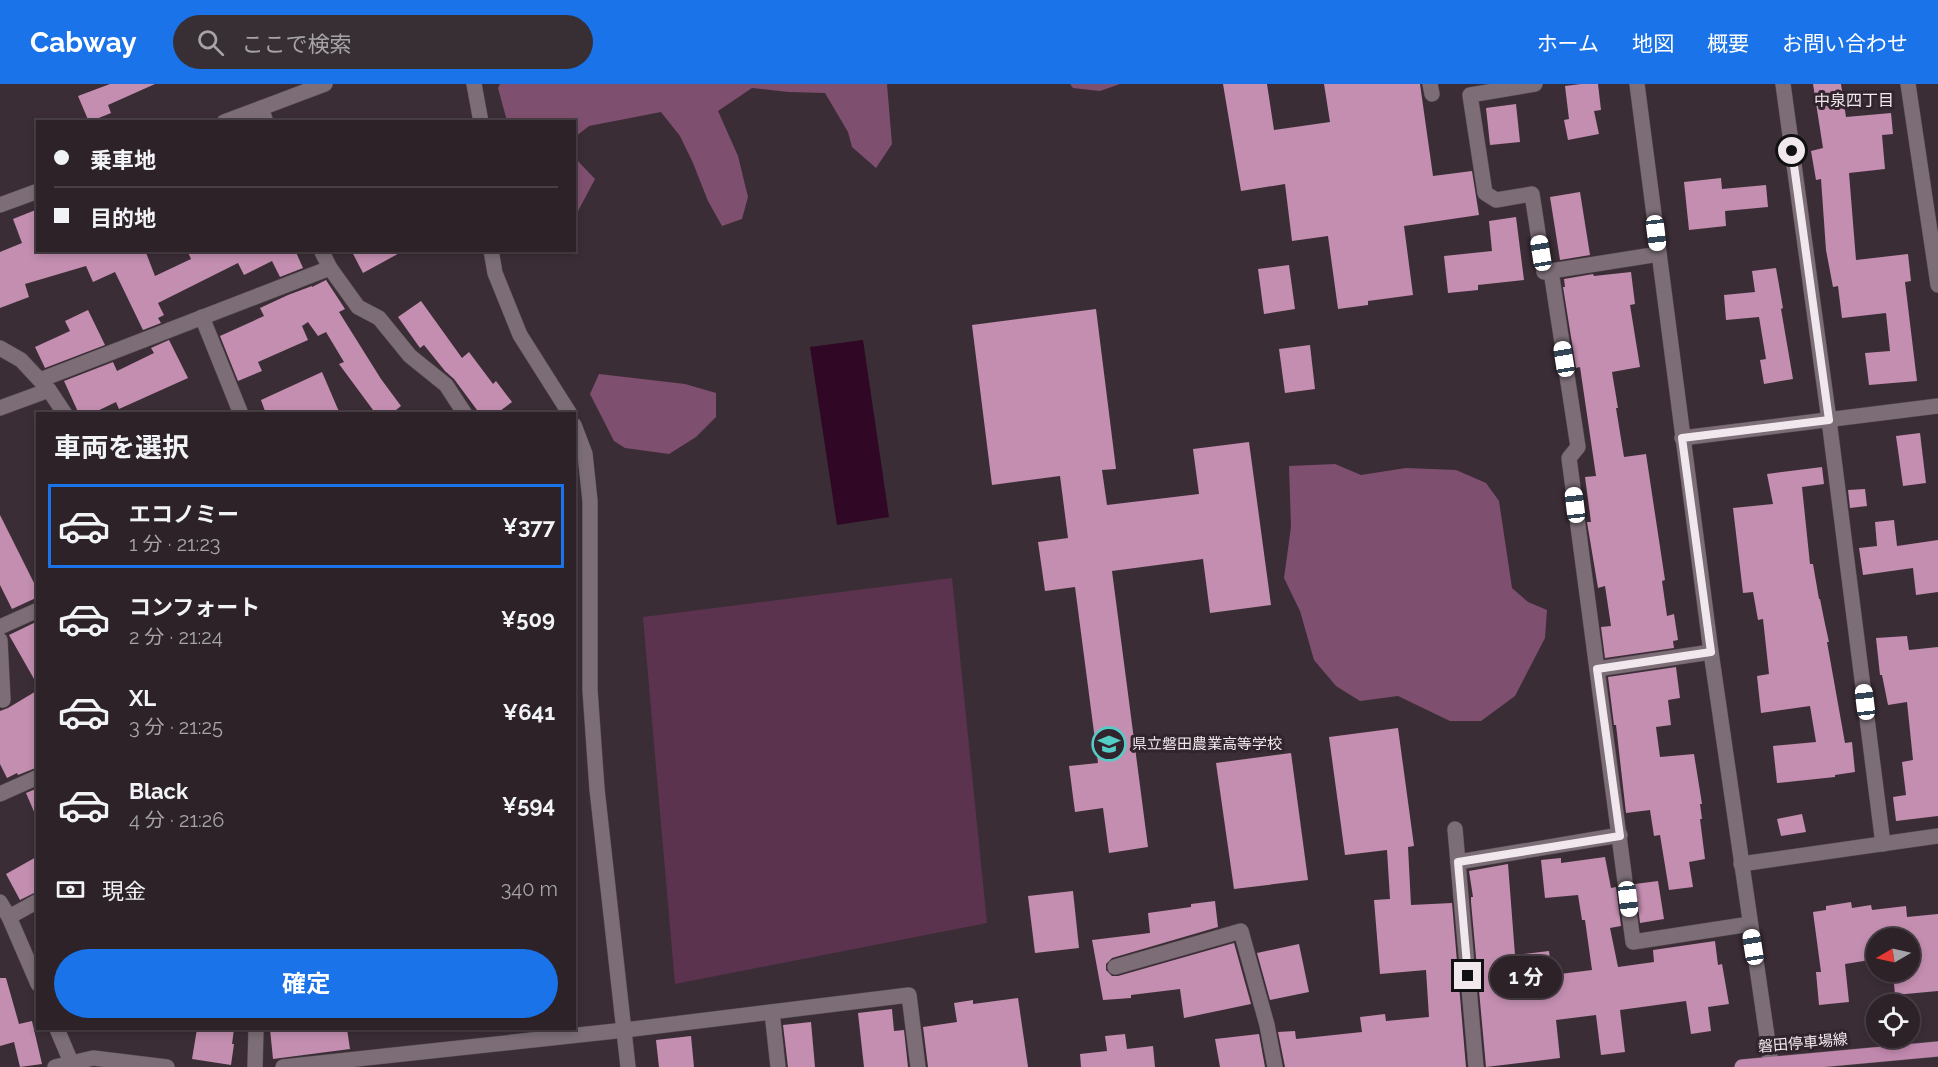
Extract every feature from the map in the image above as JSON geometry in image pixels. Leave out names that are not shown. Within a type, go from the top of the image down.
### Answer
[{"type":"main road","name":"磐田停車場線","points":[[1742,1067],[1938,1049]]},
{"type":"street","points":[[235,120],[263,115],[325,84]]},
{"type":"street","points":[[474,84],[481,120]]},
{"type":"street","points":[[1534,84],[1470,95],[1485,193],[1496,200],[1532,194],[1544,272],[1659,254]]},
{"type":"street","points":[[1637,84],[1711,652],[1771,1065]]},
{"type":"street","points":[[1783,84],[1883,844]]},
{"type":"street","points":[[1908,84],[1938,285]]},
{"type":"street","points":[[0,205],[36,192]]},
{"type":"street","points":[[322,252],[330,268],[358,307],[379,318],[410,356],[446,385],[464,412]]},
{"type":"street","points":[[491,252],[495,273],[520,335],[569,412]]},
{"type":"street","points":[[0,408],[45,385],[202,317],[330,268]]},
{"type":"street","points":[[1551,271],[1578,447],[1569,458],[1633,942],[1750,924]]},
{"type":"street","points":[[202,317],[240,412]]},
{"type":"street","points":[[0,348],[21,360],[45,385],[64,412]]},
{"type":"street","points":[[1682,438],[1938,406]]},
{"type":"street","points":[[576,430],[585,454],[590,501],[590,690],[597,789],[628,1067]]},
{"type":"street","points":[[0,627],[36,611]]},
{"type":"street","points":[[0,640],[3,700]]},
{"type":"street","points":[[1597,669],[1711,652]]},
{"type":"street","points":[[0,795],[36,778]]},
{"type":"street","points":[[1455,829],[1476,1067]]},
{"type":"street","points":[[1458,862],[1620,836]]},
{"type":"street","points":[[1741,864],[1938,836]]},
{"type":"street","points":[[0,902],[9,916],[36,979]]},
{"type":"street","points":[[9,916],[36,902]]},
{"type":"street","points":[[1115,967],[1241,931],[1267,1025],[1275,1067]]},
{"type":"street","points":[[283,1067],[349,1064],[909,995],[918,1067]]},
{"type":"street","points":[[772,1012],[778,1067]]},
{"type":"street","points":[[57,1030],[71,1062]]},
{"type":"street","points":[[255,1067],[256,1030]]},
{"type":"street","points":[[55,1067],[93,1058],[167,1067]]},
{"type":"shaded area","points":[[500,84],[887,84],[892,144],[876,168],[852,147],[848,132],[825,93],[752,88],[718,111],[738,156],[748,197],[742,219],[722,226],[708,201],[680,136],[661,112],[589,126],[576,136],[576,120],[507,120],[498,88]]},
{"type":"shaded area","points":[[1070,84],[1120,84],[1100,91],[1073,88]]},
{"type":"shaded area","points":[[576,159],[595,179],[576,213]]},
{"type":"shaded area","points":[[863,340],[889,517],[837,525],[810,347]]},
{"type":"shaded area","points":[[599,374],[685,384],[716,393],[716,417],[696,437],[669,454],[625,448],[614,441],[590,394]]},
{"type":"shaded area","points":[[1335,464],[1361,475],[1406,468],[1456,470],[1486,483],[1499,501],[1512,588],[1528,602],[1547,610],[1545,638],[1515,696],[1481,721],[1450,721],[1398,696],[1360,701],[1336,686],[1314,660],[1300,611],[1284,578],[1291,527],[1289,466]]},
{"type":"shaded area","points":[[952,578],[987,923],[675,984],[643,617]]},
{"type":"building","points":[[110,84],[155,84],[108,105],[111,113],[94,120],[88,120],[78,96]]},
{"type":"building","points":[[1223,84],[1267,84],[1274,130],[1330,122],[1324,84],[1420,84],[1433,176],[1472,171],[1479,215],[1404,226],[1413,295],[1368,301],[1368,305],[1338,309],[1328,236],[1292,241],[1285,184],[1241,191]]},
{"type":"building","points":[[1598,84],[1601,110],[1594,111],[1599,134],[1568,140],[1564,120],[1569,119],[1565,86]]},
{"type":"building","points":[[1813,84],[1841,84],[1846,117],[1891,113],[1893,134],[1882,135],[1885,169],[1849,173],[1856,260],[1908,254],[1911,281],[1905,282],[1917,381],[1869,385],[1865,353],[1890,351],[1886,313],[1842,318],[1838,286],[1833,287],[1826,250],[1821,179],[1816,180],[1811,151],[1823,148]]},
{"type":"building","points":[[1516,104],[1520,142],[1490,145],[1486,108]]},
{"type":"building","points":[[1721,178],[1722,189],[1766,185],[1768,207],[1725,211],[1726,226],[1689,230],[1684,182]]},
{"type":"building","points":[[1580,192],[1590,255],[1560,260],[1550,197]]},
{"type":"building","points":[[36,210],[36,252],[146,252],[155,276],[191,259],[188,252],[296,252],[303,268],[280,277],[272,261],[244,275],[238,263],[158,303],[164,315],[158,318],[161,323],[143,330],[115,272],[93,282],[86,266],[25,284],[29,297],[0,308],[0,252],[22,243],[13,219]]},
{"type":"building","points":[[1516,217],[1524,280],[1478,285],[1478,290],[1448,293],[1444,256],[1492,251],[1489,221]]},
{"type":"building","points":[[352,252],[401,252],[363,273]]},
{"type":"building","points":[[1289,265],[1295,309],[1264,314],[1258,269]]},
{"type":"building","points":[[1776,268],[1793,379],[1764,384],[1760,360],[1766,359],[1759,317],[1726,320],[1724,295],[1755,292],[1752,271]]},
{"type":"building","points":[[1631,272],[1635,304],[1630,305],[1640,367],[1612,372],[1618,408],[1616,408],[1624,457],[1646,454],[1665,580],[1662,581],[1667,616],[1674,614],[1678,640],[1673,641],[1674,648],[1605,658],[1601,627],[1611,626],[1605,586],[1598,588],[1587,522],[1591,522],[1585,477],[1596,476],[1580,367],[1576,368],[1563,287],[1565,287],[1564,279],[1593,274],[1594,276]]},
{"type":"building","points":[[326,280],[345,309],[339,312],[381,379],[401,406],[394,412],[375,412],[339,364],[344,362],[326,332],[318,336],[308,322],[302,326],[308,340],[258,362],[262,371],[238,381],[220,336],[264,316],[260,308]]},
{"type":"building","points":[[421,301],[462,358],[469,352],[493,384],[496,381],[512,402],[499,412],[479,412],[454,379],[424,345],[420,348],[398,317]]},
{"type":"building","points":[[1096,309],[1116,469],[1102,470],[1107,505],[1199,494],[1193,449],[1249,442],[1271,605],[1210,613],[1203,559],[1112,571],[1148,847],[1109,853],[1103,808],[1075,812],[1069,766],[1098,763],[1075,587],[1045,591],[1038,542],[1068,538],[1060,476],[992,485],[972,325]]},
{"type":"building","points":[[88,310],[105,345],[45,368],[35,347],[70,331],[65,321]]},
{"type":"building","points":[[169,340],[188,378],[119,409],[116,402],[95,412],[78,412],[64,381],[113,362],[117,371],[154,353],[151,348]]},
{"type":"building","points":[[1310,345],[1315,389],[1285,393],[1279,349]]},
{"type":"building","points":[[322,372],[339,412],[265,412],[261,400]]},
{"type":"building","points":[[1920,433],[1926,483],[1903,486],[1896,436]]},
{"type":"building","points":[[1822,467],[1824,484],[1802,487],[1810,564],[1813,564],[1829,642],[1827,642],[1845,743],[1852,742],[1855,772],[1835,775],[1835,777],[1777,783],[1773,746],[1816,742],[1810,706],[1761,713],[1757,676],[1769,674],[1763,619],[1758,620],[1753,592],[1743,593],[1733,508],[1773,504],[1767,474]]},
{"type":"building","points":[[1865,489],[1867,506],[1850,508],[1848,490]]},
{"type":"building","points":[[0,515],[36,587],[36,598],[12,609],[0,585]]},
{"type":"building","points":[[1894,520],[1897,546],[1938,540],[1938,592],[1916,595],[1913,568],[1863,575],[1859,548],[1877,546],[1875,522]]},
{"type":"building","points":[[36,622],[36,682],[9,635]]},
{"type":"building","points":[[1907,636],[1909,650],[1938,647],[1938,816],[1896,821],[1893,797],[1906,795],[1902,762],[1913,760],[1907,702],[1888,705],[1882,675],[1880,675],[1876,638]]},
{"type":"building","points":[[1676,667],[1680,698],[1668,700],[1671,725],[1656,727],[1660,757],[1694,754],[1702,804],[1700,804],[1702,819],[1700,819],[1705,859],[1689,862],[1693,887],[1669,890],[1660,835],[1654,836],[1650,810],[1626,813],[1608,677]]},
{"type":"building","points":[[36,691],[36,768],[7,778],[0,764],[0,711]]},
{"type":"building","points":[[1398,728],[1414,846],[1408,847],[1411,905],[1452,903],[1466,1067],[1285,1067],[1278,1032],[1295,1031],[1296,1039],[1362,1032],[1360,1017],[1385,1014],[1386,1021],[1429,1017],[1426,970],[1380,974],[1374,900],[1390,899],[1387,850],[1345,855],[1329,737]]},
{"type":"building","points":[[1291,753],[1308,880],[1234,889],[1216,763]]},
{"type":"building","points":[[36,789],[36,816],[26,793]]},
{"type":"building","points":[[1802,814],[1806,832],[1781,836],[1777,819]]},
{"type":"building","points":[[36,857],[36,892],[20,900],[6,874]]},
{"type":"building","points":[[1605,857],[1611,888],[1616,887],[1621,926],[1610,928],[1618,967],[1654,962],[1653,950],[1715,941],[1718,965],[1722,964],[1729,1004],[1708,1007],[1711,1031],[1691,1034],[1686,1001],[1620,1010],[1625,1052],[1601,1055],[1596,1015],[1556,1020],[1560,1058],[1486,1067],[1469,871],[1508,864],[1515,955],[1549,951],[1552,975],[1592,970],[1585,920],[1582,920],[1578,895],[1545,898],[1541,860],[1561,858],[1561,863]]},
{"type":"building","points":[[1658,881],[1664,919],[1640,923],[1635,884]]},
{"type":"building","points":[[1073,891],[1079,948],[1035,953],[1028,896]]},
{"type":"building","points":[[1215,901],[1218,927],[1112,958],[1106,964],[1106,970],[1112,976],[1118,976],[1234,943],[1251,1004],[1184,1018],[1180,989],[1131,995],[1131,998],[1103,1000],[1092,940],[1150,933],[1148,913]]},
{"type":"building","points":[[1851,902],[1852,908],[1871,905],[1872,910],[1906,906],[1907,917],[1938,914],[1938,991],[1895,994],[1894,982],[1920,982],[1920,928],[1866,928],[1866,961],[1845,964],[1849,1002],[1819,1005],[1816,972],[1821,972],[1813,912],[1826,910],[1826,906]]},
{"type":"building","points":[[1299,944],[1309,992],[1270,1000],[1257,953]]},
{"type":"building","points":[[0,978],[6,978],[19,1024],[32,1021],[42,1064],[20,1067],[14,1042],[0,1046]]},
{"type":"building","points":[[1018,998],[1028,1067],[928,1067],[923,1027],[957,1022],[954,1003],[973,1000],[973,1004]]},
{"type":"building","points":[[892,1009],[894,1031],[904,1030],[908,1067],[864,1067],[858,1013]]},
{"type":"building","points":[[811,1022],[815,1067],[788,1067],[783,1025]]},
{"type":"building","points":[[197,1030],[234,1030],[231,1065],[192,1059]]},
{"type":"building","points":[[270,1030],[347,1030],[350,1049],[273,1059]]},
{"type":"building","points":[[1125,1034],[1127,1049],[1153,1046],[1155,1067],[1081,1067],[1080,1054],[1107,1051],[1105,1036]]},
{"type":"building","points":[[1259,1034],[1265,1067],[1220,1067],[1215,1039]]},
{"type":"building","points":[[691,1036],[694,1067],[659,1067],[656,1040]]},
{"type":"place","name":"県立磐田農業高等学校","points":[[1109,744]]},
{"type":"district","name":"中泉四丁目","points":[[1854,100]]},
{"type":"route","points":[[1468,976],[1458,862],[1620,836],[1597,669],[1711,652],[1682,438],[1829,420],[1792,151]]}]
